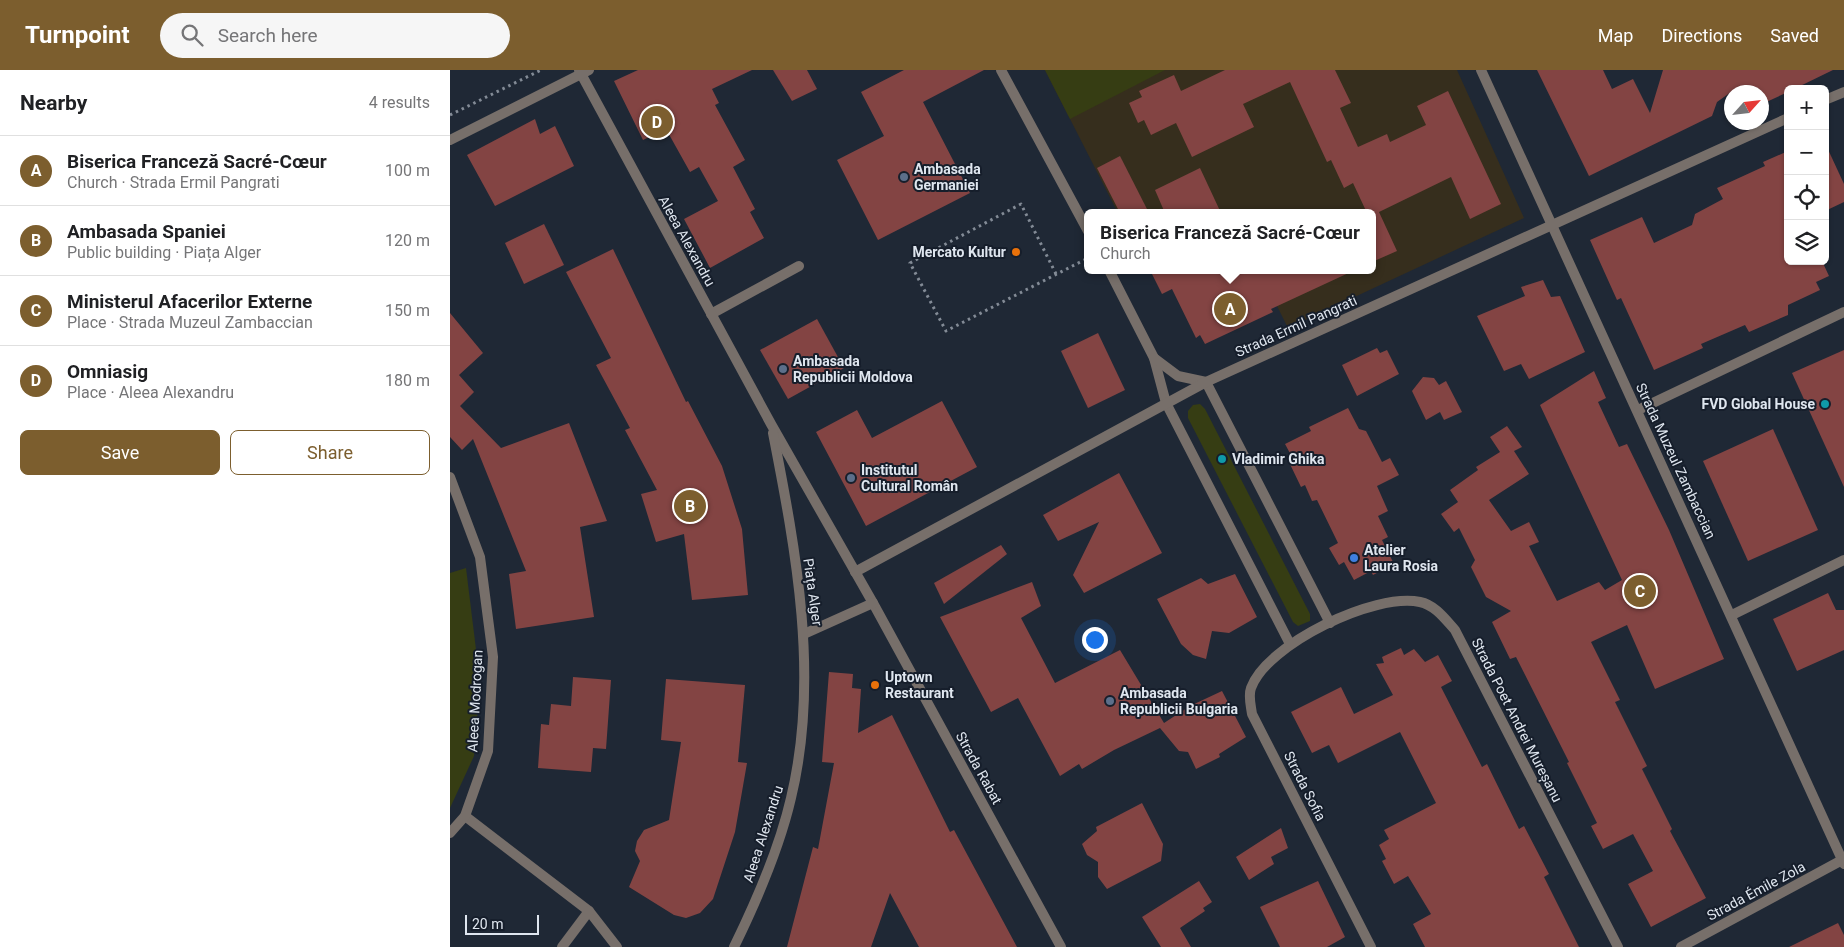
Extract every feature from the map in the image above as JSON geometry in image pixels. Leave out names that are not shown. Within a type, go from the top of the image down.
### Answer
[{"type":"street","points":[[1001,70],[1084,224]]},
{"type":"street","name":"Strada Muzeul Zambaccian","points":[[1481,70],[1843,861]]},
{"type":"street","points":[[450,140],[583,71]]},
{"type":"street","name":"Aleea Alexandru","points":[[583,71],[771,424]]},
{"type":"street","points":[[1829,98],[1844,92]]},
{"type":"street","name":"Strada Ermil Pangrati","points":[[855,572],[1206,382],[1784,120]]},
{"type":"street","points":[[711,314],[799,266]]},
{"type":"street","points":[[1111,274],[1154,358],[1166,403],[1290,644]]},
{"type":"street","points":[[1638,410],[1844,312]]},
{"type":"street","points":[[1154,358],[1178,376],[1206,382],[1330,623]]},
{"type":"street","points":[[771,424],[873,603]]},
{"type":"street","name":"Piața Alger","points":[[771,424],[785,497],[804,634],[873,603]]},
{"type":"street","name":"Aleea Modrogan","points":[[450,478],[480,557],[493,657],[488,751],[465,816],[450,833]]},
{"type":"street","points":[[1732,615],[1844,560]]},
{"type":"street","name":"Strada Poet Andrei Mureșanu","points":[[1290,644],[1357,610],[1381,603],[1421,602],[1440,612],[1455,630],[1618,947]]},
{"type":"street","name":"Strada Rabat","points":[[873,603],[1061,947]]},
{"type":"street","name":"Aleea Alexandru","points":[[734,947],[772,860],[791,798],[800,745],[804,634]]},
{"type":"street","name":"Strada Sofia","points":[[1290,644],[1257,677],[1250,690],[1252,714],[1371,947]]},
{"type":"street","points":[[465,816],[589,911],[617,947]]},
{"type":"street","name":"Strada Émile Zola","points":[[1681,947],[1843,861]]},
{"type":"street","points":[[562,947],[589,911]]},
{"type":"path","points":[[450,116],[541,70]]},
{"type":"path","points":[[1056,274],[1021,204],[910,263],[946,331],[1084,260]]},
{"type":"shaded area","points":[[1045,70],[1457,70],[1524,218],[1288,328],[1261,274],[1376,274],[1376,209],[1116,209]]},
{"type":"green space","points":[[1045,70],[1165,70],[1070,119]]},
{"type":"green space","points":[[1200,404],[1205,409],[1310,614],[1310,621],[1298,626],[1293,622],[1188,418],[1188,411],[1193,405]]},
{"type":"green space","points":[[466,568],[480,682],[474,756],[450,808],[450,573]]},
{"type":"building","points":[[638,70],[752,70],[712,89],[719,103],[715,105],[745,160],[733,167],[755,209],[750,212],[764,238],[710,268],[684,219],[718,201],[699,167],[690,172],[666,129],[643,140],[614,81]]},
{"type":"building","points":[[773,70],[807,70],[817,89],[792,101]]},
{"type":"building","name":"Ambasada Germaniei","points":[[904,70],[984,70],[923,102],[970,193],[878,240],[837,160],[884,136],[861,92]]},
{"type":"building","points":[[1225,70],[1335,70],[1351,103],[1340,108],[1358,147],[1387,134],[1390,142],[1426,125],[1417,106],[1448,91],[1501,204],[1470,219],[1451,177],[1379,212],[1397,251],[1376,260],[1376,209],[1365,209],[1353,183],[1344,188],[1331,160],[1327,162],[1290,82],[1243,104],[1254,127],[1192,157],[1176,123],[1151,135],[1144,120],[1138,123],[1129,103],[1142,97],[1139,91],[1174,75],[1181,91]]},
{"type":"building","points":[[1537,70],[1603,70],[1612,89],[1633,79],[1650,113],[1663,70],[1833,70],[1802,85],[1784,85],[1784,94],[1769,101],[1769,85],[1724,85],[1724,97],[1717,102],[1712,116],[1589,176]]},
{"type":"building","points":[[535,119],[540,134],[555,126],[574,166],[495,206],[467,155]]},
{"type":"building","points":[[1829,152],[1844,184],[1844,202],[1829,209]]},
{"type":"building","points":[[1784,153],[1784,265],[1824,265],[1829,276],[1816,282],[1820,290],[1788,305],[1788,315],[1749,332],[1745,325],[1701,344],[1703,348],[1654,370],[1621,298],[1617,300],[1590,240],[1642,217],[1654,243],[1692,225],[1695,214],[1723,199],[1717,188],[1765,166],[1763,162]]},
{"type":"building","points":[[1120,156],[1147,209],[1118,209],[1097,168]]},
{"type":"building","points":[[1200,168],[1219,209],[1163,209],[1155,190]]},
{"type":"building","points":[[544,224],[564,265],[524,284],[505,243]]},
{"type":"building","points":[[613,249],[686,402],[688,401],[722,466],[742,529],[748,595],[692,600],[684,534],[656,542],[641,494],[657,490],[625,430],[630,428],[596,365],[611,358],[566,272]]},
{"type":"building","points":[[1152,274],[1346,274],[1271,309],[1273,312],[1205,344],[1200,335],[1196,338],[1172,289],[1162,294]]},
{"type":"building","points":[[1543,280],[1551,297],[1560,296],[1585,352],[1529,379],[1521,364],[1504,371],[1477,316],[1525,296],[1521,287]]},
{"type":"building","points":[[450,313],[483,353],[459,375],[474,392],[460,406],[501,448],[569,423],[607,521],[580,527],[594,617],[516,629],[509,574],[526,571],[473,439],[462,450],[450,437]]},
{"type":"building","points":[[817,319],[844,368],[788,399],[760,350]]},
{"type":"building","points":[[1098,333],[1125,390],[1088,408],[1061,351]]},
{"type":"building","points":[[1377,348],[1380,353],[1387,350],[1399,374],[1357,396],[1342,365]]},
{"type":"building","name":"FVD Global House","points":[[1844,350],[1844,487],[1792,373]]},
{"type":"building","points":[[1594,371],[1606,398],[1598,402],[1619,447],[1627,444],[1669,530],[1724,659],[1655,689],[1627,625],[1591,642],[1620,700],[1615,702],[1647,766],[1642,769],[1672,829],[1670,831],[1706,898],[1651,927],[1628,884],[1653,871],[1633,834],[1603,849],[1591,826],[1597,823],[1567,763],[1569,762],[1516,657],[1510,659],[1492,622],[1511,611],[1486,597],[1471,567],[1475,560],[1459,528],[1454,532],[1441,514],[1458,502],[1450,490],[1478,470],[1476,467],[1500,452],[1490,437],[1507,426],[1522,447],[1514,451],[1529,474],[1489,500],[1511,531],[1529,522],[1539,542],[1529,546],[1557,601],[1599,582],[1605,590],[1622,580],[1540,405]]},
{"type":"building","points":[[1423,377],[1434,378],[1439,385],[1446,381],[1462,412],[1444,420],[1440,412],[1426,420],[1412,391]]},
{"type":"building","points":[[942,401],[977,467],[866,526],[816,432],[857,410],[872,438]]},
{"type":"building","points":[[1348,408],[1359,429],[1366,431],[1382,462],[1390,458],[1399,475],[1377,486],[1388,511],[1378,516],[1388,537],[1382,540],[1394,564],[1373,575],[1371,571],[1354,580],[1344,562],[1339,565],[1329,548],[1338,543],[1317,500],[1312,501],[1305,485],[1301,487],[1288,460],[1292,457],[1285,444],[1311,431],[1309,427]]},
{"type":"building","points":[[1773,429],[1818,530],[1748,561],[1703,461]]},
{"type":"building","points":[[1119,473],[1162,553],[1084,593],[1073,575],[1099,522],[1058,541],[1043,515]]},
{"type":"building","points":[[1001,545],[1007,554],[944,604],[934,583]]},
{"type":"building","points":[[1235,574],[1257,617],[1229,633],[1212,631],[1206,659],[1193,655],[1181,644],[1157,599],[1201,578],[1208,584]]},
{"type":"building","points":[[1032,582],[1041,606],[1021,618],[1055,683],[1120,650],[1164,723],[1190,706],[1222,691],[1246,737],[1219,754],[1220,757],[1196,769],[1188,752],[1179,751],[1160,728],[1114,750],[1082,769],[1079,764],[1060,776],[1018,698],[991,712],[940,617]]},
{"type":"building","points":[[1828,593],[1836,610],[1844,610],[1844,650],[1797,671],[1773,619]]},
{"type":"building","points":[[1401,648],[1404,655],[1414,649],[1425,662],[1438,655],[1452,681],[1441,687],[1482,767],[1487,764],[1519,829],[1524,826],[1549,874],[1544,877],[1579,947],[1425,947],[1413,924],[1431,914],[1408,876],[1394,884],[1382,861],[1386,859],[1379,845],[1389,839],[1384,830],[1436,803],[1400,732],[1338,763],[1329,745],[1312,753],[1291,712],[1341,687],[1354,714],[1393,695],[1376,664],[1384,663],[1382,657]]},
{"type":"building","points":[[829,672],[853,674],[852,688],[861,689],[858,733],[892,715],[950,832],[954,830],[1017,947],[919,947],[890,893],[871,947],[787,947],[813,847],[818,849],[834,763],[822,762]]},
{"type":"building","points":[[573,677],[611,680],[606,749],[593,748],[591,772],[538,768],[541,724],[549,725],[551,704],[571,706]]},
{"type":"building","points":[[666,679],[745,685],[738,762],[747,763],[735,832],[713,899],[700,913],[686,918],[674,915],[629,887],[640,861],[635,851],[637,841],[644,830],[669,820],[681,742],[661,740]]},
{"type":"building","points":[[1142,803],[1163,844],[1161,861],[1107,889],[1098,877],[1098,862],[1087,855],[1082,844],[1097,831],[1096,827]]},
{"type":"building","points":[[1281,828],[1288,848],[1271,857],[1274,864],[1249,880],[1236,857]]},
{"type":"building","points":[[1199,881],[1212,902],[1203,908],[1205,911],[1180,928],[1191,947],[1161,947],[1142,917]]},
{"type":"building","points":[[1318,881],[1345,937],[1327,947],[1280,947],[1260,907]]},
{"type":"building","points":[[1838,923],[1844,935],[1844,947],[1789,947]]},
{"type":"place","name":"Omniasig","points":[[657,122]]},
{"type":"place","name":"Ambasada Germaniei","points":[[904,177]]},
{"type":"place","name":"Mercato Kultur","points":[[1016,252]]},
{"type":"place","name":"Biserica Franceză Sacré-Cœur","points":[[1230,309]]},
{"type":"place","name":"Ambasada Republicii Moldova","points":[[783,369]]},
{"type":"place","name":"FVD Global House","points":[[1825,404]]},
{"type":"place","name":"Vladimir Ghika","points":[[1222,459]]},
{"type":"place","name":"Institutul Cultural Român","points":[[851,478]]},
{"type":"place","name":"Ambasada Spaniei","points":[[690,506]]},
{"type":"place","name":"Atelier Laura Rosia","points":[[1354,558]]},
{"type":"place","name":"Ministerul Afacerilor Externe","points":[[1640,591]]},
{"type":"place","name":"Uptown Restaurant","points":[[875,685]]},
{"type":"place","name":"Ambasada Republicii Bulgaria","points":[[1110,701]]}]
